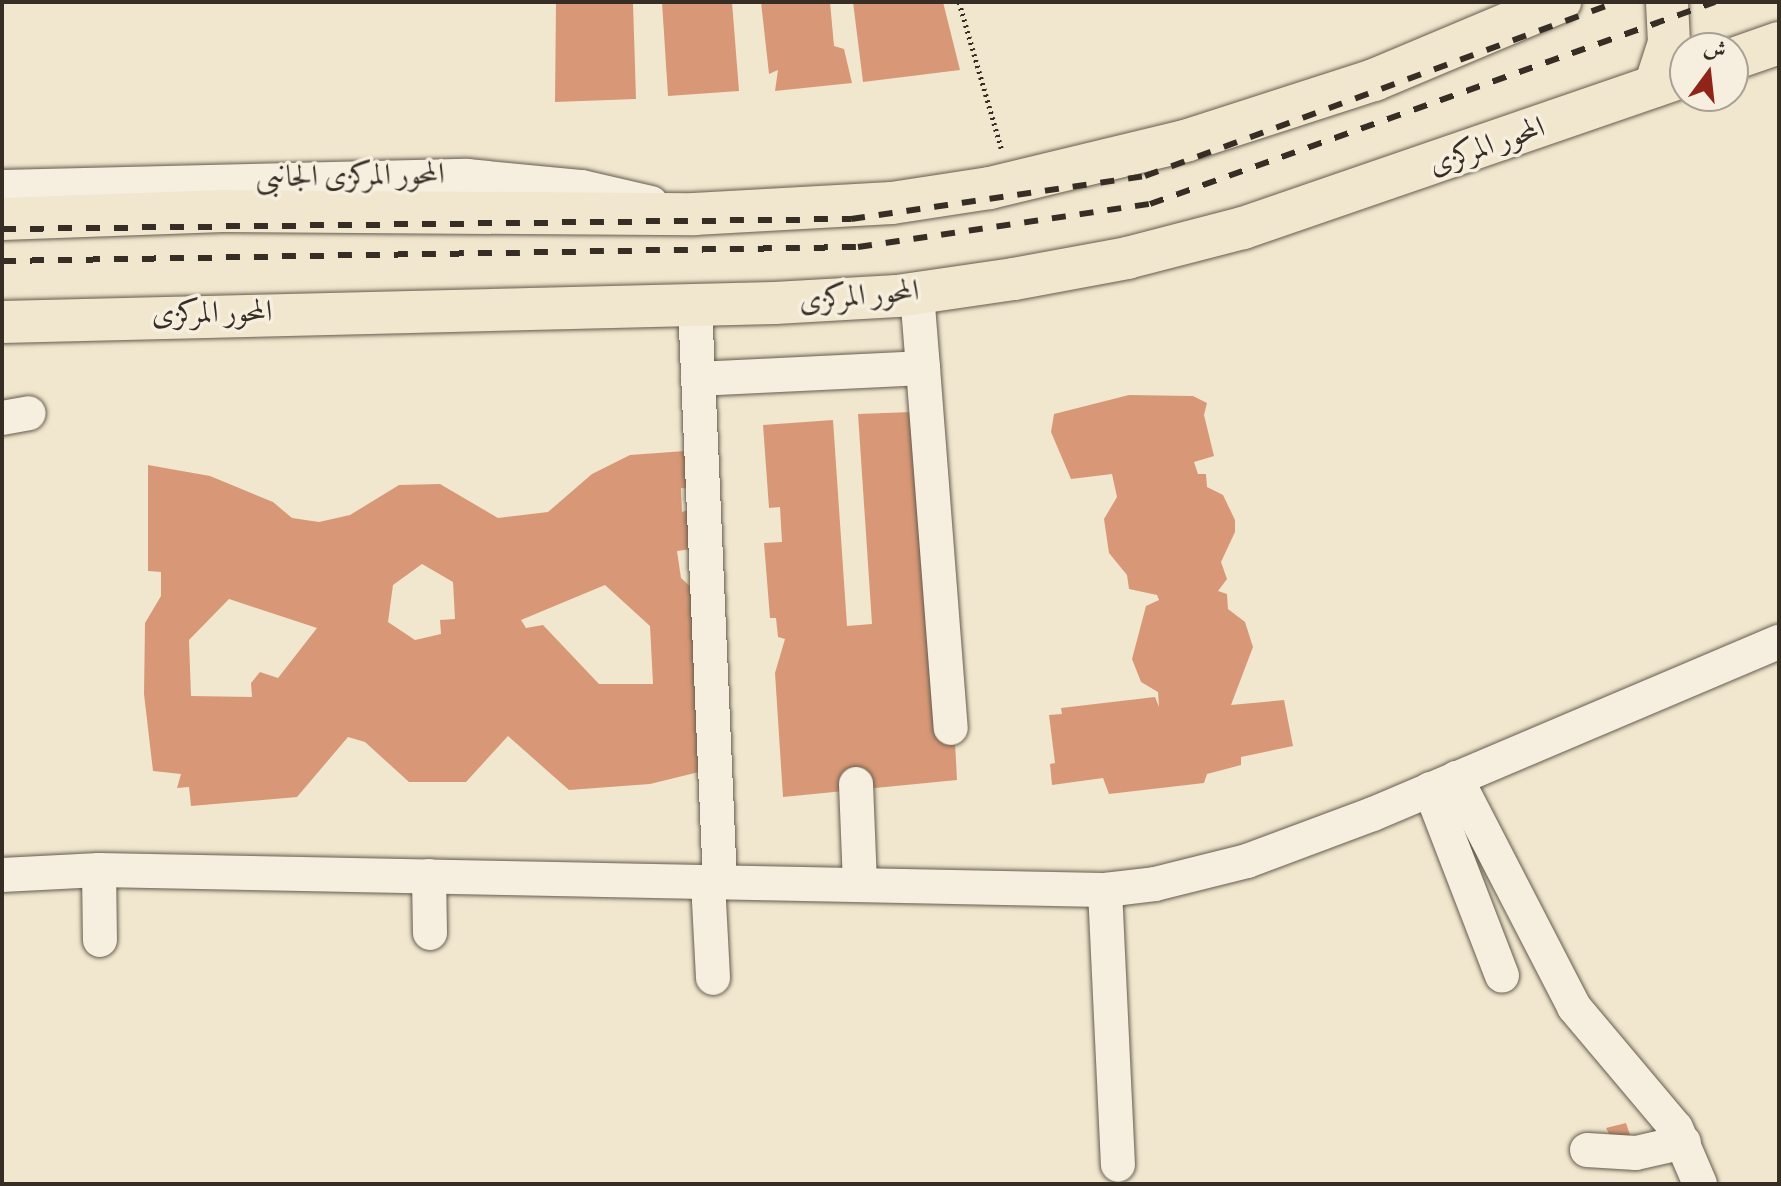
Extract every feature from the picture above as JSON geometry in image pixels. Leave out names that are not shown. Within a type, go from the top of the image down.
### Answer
[{"type":"main road","points":[[2,219],[223,211],[694,214],[878,204],[1012,184],[1280,112],[1465,45],[1560,2]]},
{"type":"main road","points":[[1667,2],[1669,43]]},
{"type":"main road","points":[[1749,53],[1779,43]]},
{"type":"main road","name":"المحور المركزى","points":[[2,322],[695,305],[917,293],[1127,258],[1243,228],[1669,81]]},
{"type":"street","name":"المحور المركزى الجانبى","points":[[2,187],[467,176],[582,187],[694,214]]},
{"type":"street","points":[[917,293],[951,728]]},
{"type":"street","points":[[695,305],[714,882],[713,978]]},
{"type":"street","points":[[698,379],[923,368]]},
{"type":"street","points":[[2,875],[99,870],[1105,890],[1199,877],[1443,784],[1779,642]]},
{"type":"street","points":[[856,784],[860,885]]},
{"type":"street","points":[[1443,784],[1502,976]]},
{"type":"street","points":[[1443,784],[1574,1007],[1657,1103],[1684,1142],[1700,1184]]},
{"type":"street","points":[[99,870],[100,940]]},
{"type":"street","points":[[429,876],[430,933]]},
{"type":"street","points":[[1105,890],[1118,1165]]},
{"type":"street","points":[[1587,1150],[1636,1153],[1684,1142]]},
{"type":"path","points":[[959,2],[1012,184]]},
{"type":"building","points":[[556,2],[633,2],[636,99],[555,102]]},
{"type":"building","points":[[662,2],[732,2],[739,91],[668,96]]},
{"type":"building","points":[[761,2],[830,2],[834,46],[844,49],[852,83],[775,91],[778,70],[769,74]]},
{"type":"building","points":[[853,2],[943,2],[960,70],[863,82]]},
{"type":"building","points":[[1129,395],[1193,396],[1207,403],[1204,415],[1214,456],[1194,462],[1198,474],[1206,474],[1207,487],[1223,495],[1235,520],[1235,532],[1221,562],[1227,579],[1218,591],[1227,594],[1228,609],[1245,622],[1253,647],[1231,705],[1284,700],[1293,746],[1241,757],[1241,765],[1207,774],[1204,783],[1109,794],[1103,778],[1052,785],[1050,764],[1055,763],[1049,715],[1062,714],[1061,708],[1155,697],[1159,707],[1158,692],[1141,682],[1132,659],[1146,606],[1159,600],[1157,595],[1129,589],[1127,575],[1109,553],[1104,519],[1117,497],[1112,474],[1071,479],[1051,432],[1054,414]]},
{"type":"building","points":[[938,411],[957,780],[783,797],[775,673],[785,639],[778,637],[776,618],[770,618],[764,543],[782,542],[780,507],[769,508],[763,425],[833,420],[847,626],[872,624],[858,414]]},
{"type":"building","points":[[685,451],[691,489],[681,488],[682,512],[691,509],[692,549],[677,551],[681,578],[702,597],[703,771],[650,784],[569,790],[508,736],[466,782],[409,782],[365,742],[348,737],[297,797],[191,806],[189,787],[177,788],[181,774],[153,771],[144,694],[145,623],[161,596],[161,572],[148,571],[148,465],[210,476],[273,502],[292,518],[319,522],[350,515],[399,485],[440,484],[498,518],[548,512],[592,474],[630,455]],"holes":[[[422,564],[453,582],[455,619],[440,620],[441,634],[415,640],[388,622],[393,585]],[[605,585],[650,626],[653,684],[599,684],[543,625],[526,628],[521,620]],[[229,599],[317,628],[278,678],[260,672],[251,683],[252,697],[191,696],[189,640]]]},
{"type":"building","points":[[1626,1123],[1635,1150],[1618,1150],[1606,1128]]},
{"type":"railway","points":[[2,229],[851,219],[1145,176],[1617,2]]},
{"type":"railway","points":[[2,261],[858,247],[1150,204],[1715,2]]}]
